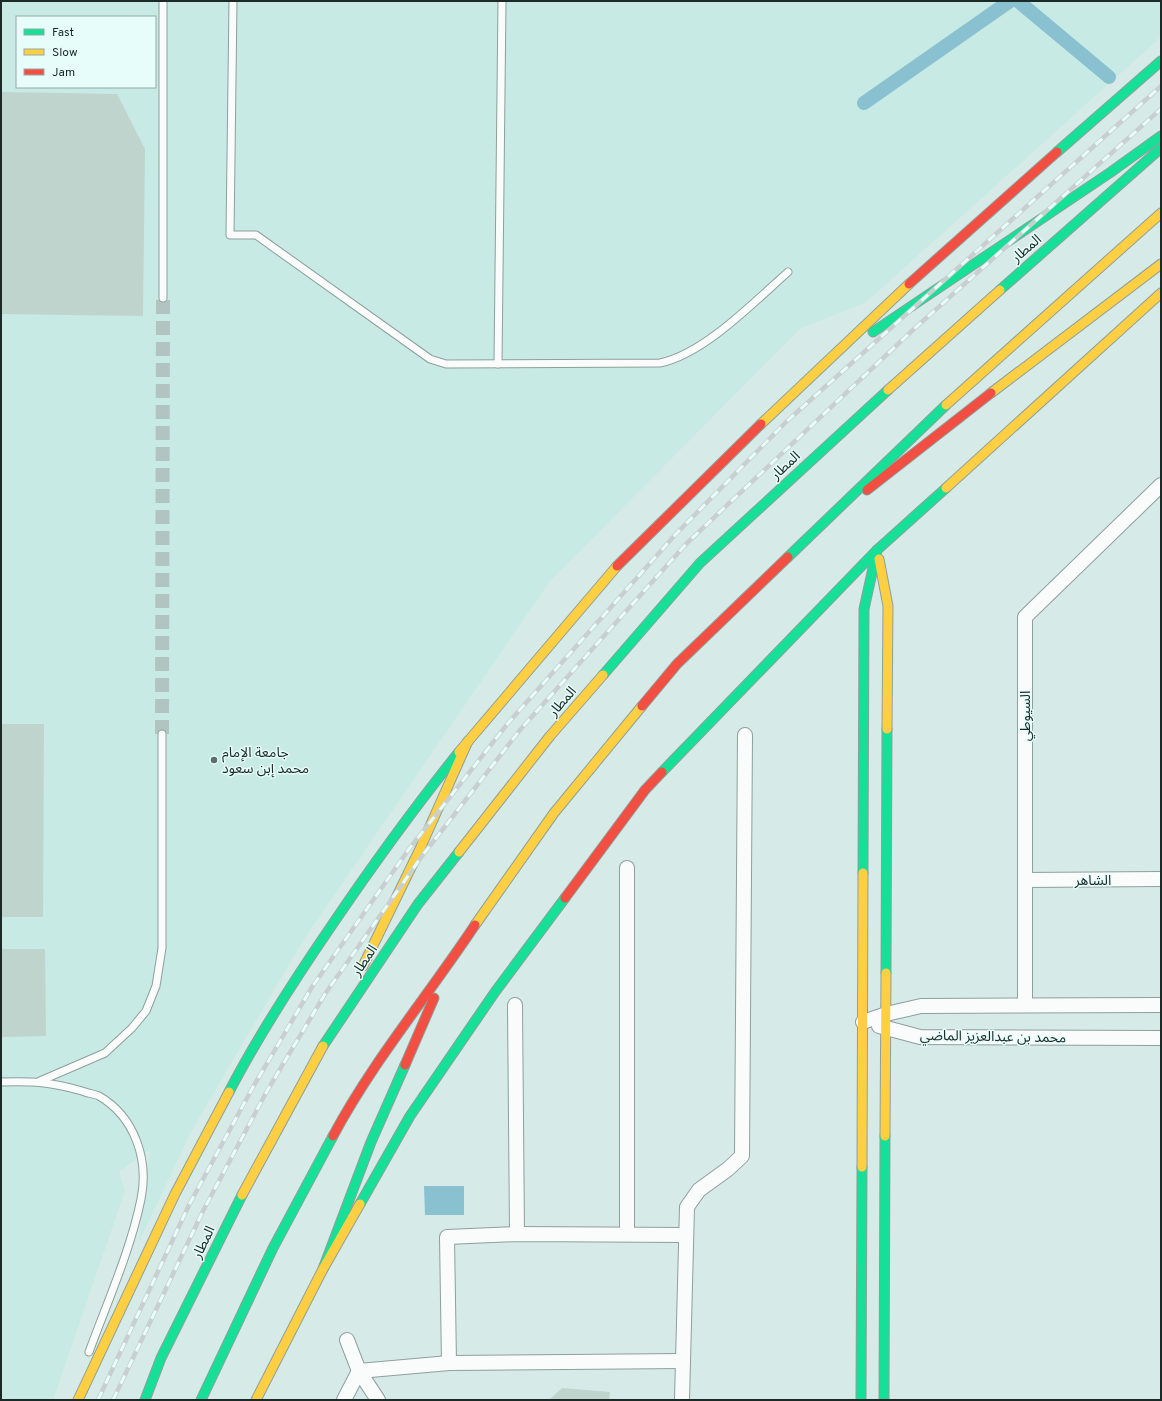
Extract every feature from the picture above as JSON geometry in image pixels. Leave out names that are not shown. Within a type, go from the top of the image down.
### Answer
[{"type":"main road","points":[[78,1400],[174,1194],[245,1061],[302,970],[355,891],[425,794],[612,571],[735,448],[930,264],[1161,61]]},
{"type":"main road","points":[[824,363],[1104,176],[1161,136]]},
{"type":"main road","name":"المطار","points":[[145,1400],[161,1358],[253,1173],[326,1041],[418,904],[550,736],[700,563],[887,390],[1161,148]]},
{"type":"main road","points":[[202,1400],[273,1248],[344,1115],[404,1024],[448,967],[504,882],[554,813],[676,664],[915,433],[1161,213]]},
{"type":"main road","points":[[802,542],[980,402],[1161,264]]},
{"type":"main road","points":[[256,1400],[323,1269],[410,1116],[495,992],[646,790],[877,550],[1161,293]]},
{"type":"main road","points":[[877,550],[888,606],[884,1400]]},
{"type":"main road","points":[[861,1400],[864,609],[877,550]]},
{"type":"main road","points":[[326,1041],[419,851],[468,741]]},
{"type":"main road","points":[[323,1269],[371,1142],[448,967]]},
{"type":"street","name":"السيوطي","points":[[1025,1004],[1025,617],[1161,485]]},
{"type":"street","points":[[682,1400],[685,1235],[687,1207],[699,1190],[728,1169],[742,1156],[745,736]]},
{"type":"street","points":[[627,868],[627,1233]]},
{"type":"street","name":"الشاهر","points":[[1024,880],[1161,879]]},
{"type":"street","points":[[515,1004],[517,1234]]},
{"type":"street","name":"محمد بن عبدالعزيز الماضي","points":[[863,1022],[886,1021],[921,1006],[1025,1004],[1161,1005]]},
{"type":"street","name":"محمد بن عبدالعزيز الماضي","points":[[886,1021],[920,1037],[1161,1038]]},
{"type":"street","points":[[449,1363],[447,1237],[517,1234],[627,1233],[685,1235]]},
{"type":"street","points":[[347,1340],[359,1371],[378,1400]]},
{"type":"street","points":[[359,1371],[449,1363],[683,1361]]},
{"type":"street","points":[[344,1400],[359,1371]]},
{"type":"lane","points":[[163,1],[163,298]]},
{"type":"lane","points":[[233,1],[230,235],[256,235],[430,359],[446,364],[660,364],[673,361],[701,346],[788,272]]},
{"type":"lane","points":[[498,364],[502,1]]},
{"type":"lane","points":[[40,1081],[105,1053],[132,1028],[146,1011],[156,986],[162,948],[162,734]]},
{"type":"lane","points":[[1,1082],[40,1081],[65,1086],[98,1096],[116,1110],[133,1131],[141,1151],[143,1173],[141,1198],[129,1242],[86,1362]]},
{"type":"lane","points":[[72,1400],[80,1377]]},
{"type":"shaded area","name":"جامعة الإمام محمد إبن سعود","points":[[1,1],[1161,1],[1161,37],[865,303],[801,328],[550,581],[304,939],[192,1130],[139,1242],[150,1149],[119,1172],[125,1191],[53,1400],[1,1400]]},
{"type":"shaded area","points":[[424,1186],[464,1186],[464,1215],[425,1215]]},
{"type":"building","points":[[1,92],[117,94],[145,149],[143,316],[1,314]]},
{"type":"building","points":[[1,724],[44,724],[43,917],[1,917]]},
{"type":"building","points":[[1,949],[45,949],[46,1036],[1,1037]]},
{"type":"building","points":[[562,1388],[610,1392],[609,1400],[549,1400]]},
{"type":"waterway","points":[[864,103],[1010,1]]},
{"type":"waterway","points":[[1018,1],[1109,77]]},
{"type":"tunnel","points":[[162,734],[163,298]]},
{"type":"railway","points":[[98,1400],[189,1205],[253,1087],[312,987],[409,849],[509,722],[675,535],[786,422],[1161,86]]},
{"type":"railway","points":[[113,1400],[203,1211],[267,1091],[325,994],[422,856],[520,730],[687,543],[915,328],[1161,109]]},
{"type":"traffic: fast","points":[[1057,152],[1161,61]]},
{"type":"traffic: fast","points":[[873,332],[1111,172],[1161,136]]},
{"type":"traffic: fast","points":[[1000,290],[1161,148]]},
{"type":"traffic: fast","points":[[603,675],[700,563],[888,390]]},
{"type":"traffic: fast","points":[[788,557],[946,405]]},
{"type":"traffic: fast","points":[[662,772],[877,550],[946,488]]},
{"type":"traffic: fast","points":[[863,873],[864,609],[877,550]]},
{"type":"traffic: fast","points":[[886,973],[887,729]]},
{"type":"traffic: fast","points":[[229,1092],[265,1028],[318,945],[394,837],[459,752]]},
{"type":"traffic: fast","points":[[323,1046],[418,904],[459,852]]},
{"type":"traffic: fast","points":[[360,1204],[410,1116],[495,992],[565,898]]},
{"type":"traffic: fast","points":[[323,1269],[371,1142],[405,1065]]},
{"type":"traffic: fast","points":[[201,1400],[273,1248],[333,1136]]},
{"type":"traffic: fast","points":[[884,1400],[885,1136]]},
{"type":"traffic: fast","points":[[861,1400],[862,1167]]},
{"type":"traffic: fast","points":[[145,1400],[161,1358],[242,1195]]},
{"type":"traffic: slow","points":[[946,405],[1161,213]]},
{"type":"traffic: slow","points":[[991,393],[1161,264]]},
{"type":"traffic: slow","points":[[761,424],[909,284]]},
{"type":"traffic: slow","points":[[888,390],[1000,290]]},
{"type":"traffic: slow","points":[[946,488],[1161,293]]},
{"type":"traffic: slow","points":[[879,559],[888,606],[887,729]]},
{"type":"traffic: slow","points":[[459,752],[617,566]]},
{"type":"traffic: slow","points":[[459,852],[550,736],[603,675]]},
{"type":"traffic: slow","points":[[475,925],[554,813],[642,706]]},
{"type":"traffic: slow","points":[[363,966],[419,851],[468,741]]},
{"type":"traffic: slow","points":[[862,1167],[863,873]]},
{"type":"traffic: slow","points":[[885,1136],[886,973]]},
{"type":"traffic: slow","points":[[242,1195],[323,1046]]},
{"type":"traffic: slow","points":[[78,1400],[175,1194],[229,1092]]},
{"type":"traffic: slow","points":[[256,1400],[323,1269],[360,1204]]},
{"type":"traffic: jam","points":[[909,284],[1057,152]]},
{"type":"traffic: jam","points":[[867,490],[991,393]]},
{"type":"traffic: jam","points":[[617,566],[761,424]]},
{"type":"traffic: jam","points":[[642,706],[677,664],[788,557]]},
{"type":"traffic: jam","points":[[565,898],[645,790],[662,772]]},
{"type":"traffic: jam","points":[[333,1136],[365,1081],[475,925]]},
{"type":"traffic: jam","points":[[405,1065],[434,998]]},
{"type":"place","name":"جامعة الإمام محمد إبن سعود","points":[[214,760]]}]
